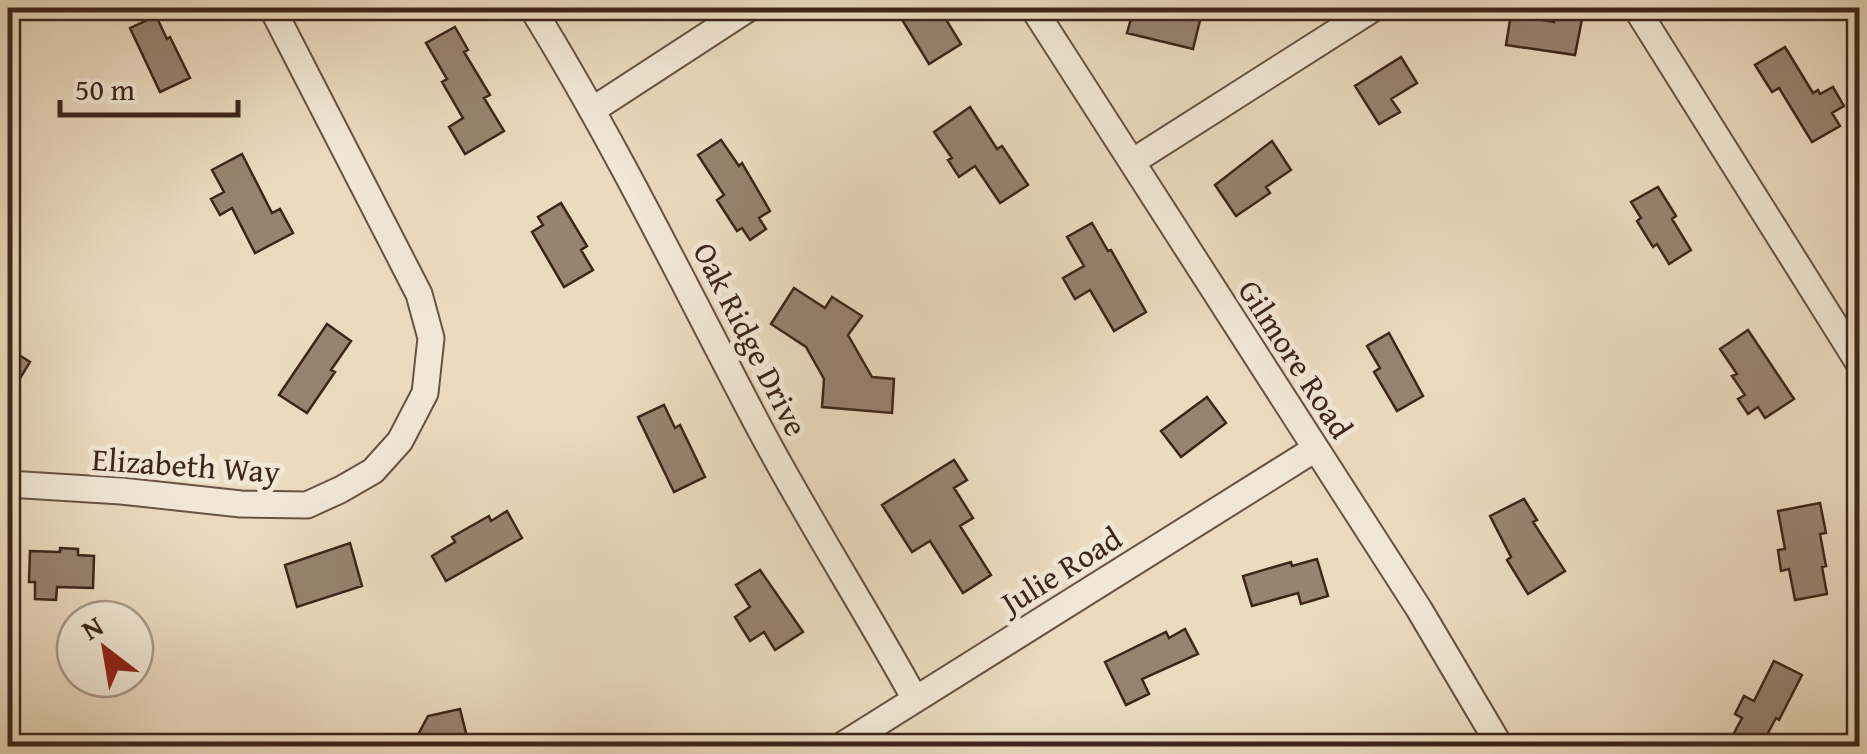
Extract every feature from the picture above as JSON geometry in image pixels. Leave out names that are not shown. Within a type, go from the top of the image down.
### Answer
[{"type":"street","name":"Elizabeth Way","points":[[8,484],[241,504],[307,505],[373,471],[400,441],[424,393],[432,338],[419,294],[272,8]]},
{"type":"street","name":"Oak Ridge Drive","points":[[532,8],[594,108],[808,518],[915,699]]},
{"type":"street","points":[[594,108],[748,8]]},
{"type":"street","name":"Gilmore Road","points":[[1033,8],[1419,609],[1500,746]]},
{"type":"street","points":[[1132,162],[1374,8]]},
{"type":"street","points":[[1636,8],[1860,365]]},
{"type":"street","name":"Julie Road","points":[[841,746],[1315,449]]},
{"type":"building","points":[[895,8],[939,8],[961,44],[929,64]]},
{"type":"building","points":[[1134,8],[1203,8],[1193,49],[1127,33]]},
{"type":"building","points":[[1511,14],[1554,22],[1555,14],[1582,19],[1575,55],[1506,45]]},
{"type":"building","points":[[156,16],[190,78],[160,92],[130,28]]},
{"type":"building","points":[[455,27],[468,50],[464,52],[490,95],[484,98],[504,131],[465,154],[449,127],[463,118],[426,43]]},
{"type":"building","points":[[1785,47],[1813,93],[1833,87],[1844,106],[1832,113],[1840,126],[1812,142],[1779,88],[1772,92],[1755,65]]},
{"type":"building","points":[[1401,57],[1417,83],[1391,99],[1400,112],[1379,124],[1355,86]]},
{"type":"building","points":[[970,107],[997,149],[1002,146],[1028,185],[1000,203],[975,166],[959,177],[948,160],[952,158],[934,132]]},
{"type":"building","points":[[721,140],[739,166],[742,163],[770,211],[759,218],[766,229],[750,240],[742,228],[737,231],[717,200],[724,195],[698,155]]},
{"type":"building","points":[[1272,141],[1291,170],[1266,187],[1270,193],[1236,216],[1215,185]]},
{"type":"building","points":[[242,154],[272,213],[280,209],[293,233],[255,253],[232,208],[220,215],[211,199],[224,192],[212,170]]},
{"type":"building","points":[[1658,187],[1691,250],[1669,264],[1637,221],[1641,218],[1631,202]]},
{"type":"building","points":[[561,203],[587,246],[581,250],[593,270],[564,287],[532,232],[543,225],[538,217]]},
{"type":"building","points":[[1092,223],[1146,312],[1114,331],[1090,290],[1075,299],[1063,278],[1084,266],[1067,237]]},
{"type":"building","points":[[794,288],[825,308],[832,297],[862,316],[848,335],[872,377],[894,379],[892,413],[822,407],[824,379],[806,347],[771,324]]},
{"type":"building","points":[[327,324],[351,341],[307,413],[279,395]]},
{"type":"building","points":[[1748,330],[1794,399],[1765,418],[1758,407],[1748,414],[1738,399],[1745,395],[1720,349]]},
{"type":"building","points":[[1389,333],[1423,396],[1397,411],[1374,372],[1380,368],[1367,346]]},
{"type":"building","points":[[8,348],[30,362],[8,398]]},
{"type":"building","points":[[1207,397],[1226,423],[1181,457],[1161,431]]},
{"type":"building","points":[[664,405],[675,428],[680,425],[705,477],[674,492],[638,417]]},
{"type":"building","points":[[954,460],[967,480],[954,488],[973,518],[960,526],[991,575],[963,593],[930,541],[912,552],[882,505]]},
{"type":"building","points":[[1524,499],[1537,520],[1533,522],[1565,571],[1528,594],[1507,560],[1511,557],[1490,516]]},
{"type":"building","points":[[1820,503],[1826,533],[1820,534],[1827,594],[1795,600],[1789,569],[1781,571],[1778,550],[1785,549],[1778,511]]},
{"type":"building","points":[[507,511],[522,538],[446,581],[432,556],[455,542],[452,537],[489,516],[491,521]]},
{"type":"building","points":[[350,543],[362,586],[297,607],[285,565]]},
{"type":"building","points":[[60,548],[78,549],[78,555],[94,556],[93,588],[57,587],[55,600],[35,599],[35,582],[29,582],[30,551],[60,552]]},
{"type":"building","points":[[1317,559],[1328,596],[1301,604],[1298,593],[1252,606],[1243,576]]},
{"type":"building","points":[[760,570],[803,632],[775,650],[764,632],[750,641],[735,617],[750,607],[736,585]]},
{"type":"building","points":[[1185,629],[1198,654],[1142,679],[1149,694],[1126,705],[1105,662],[1166,632],[1169,638]]},
{"type":"building","points":[[1774,661],[1802,675],[1761,746],[1750,746],[1732,737],[1742,718],[1735,714],[1744,696],[1754,701]]},
{"type":"building","points":[[460,709],[467,737],[440,746],[412,746],[428,716]]}]
